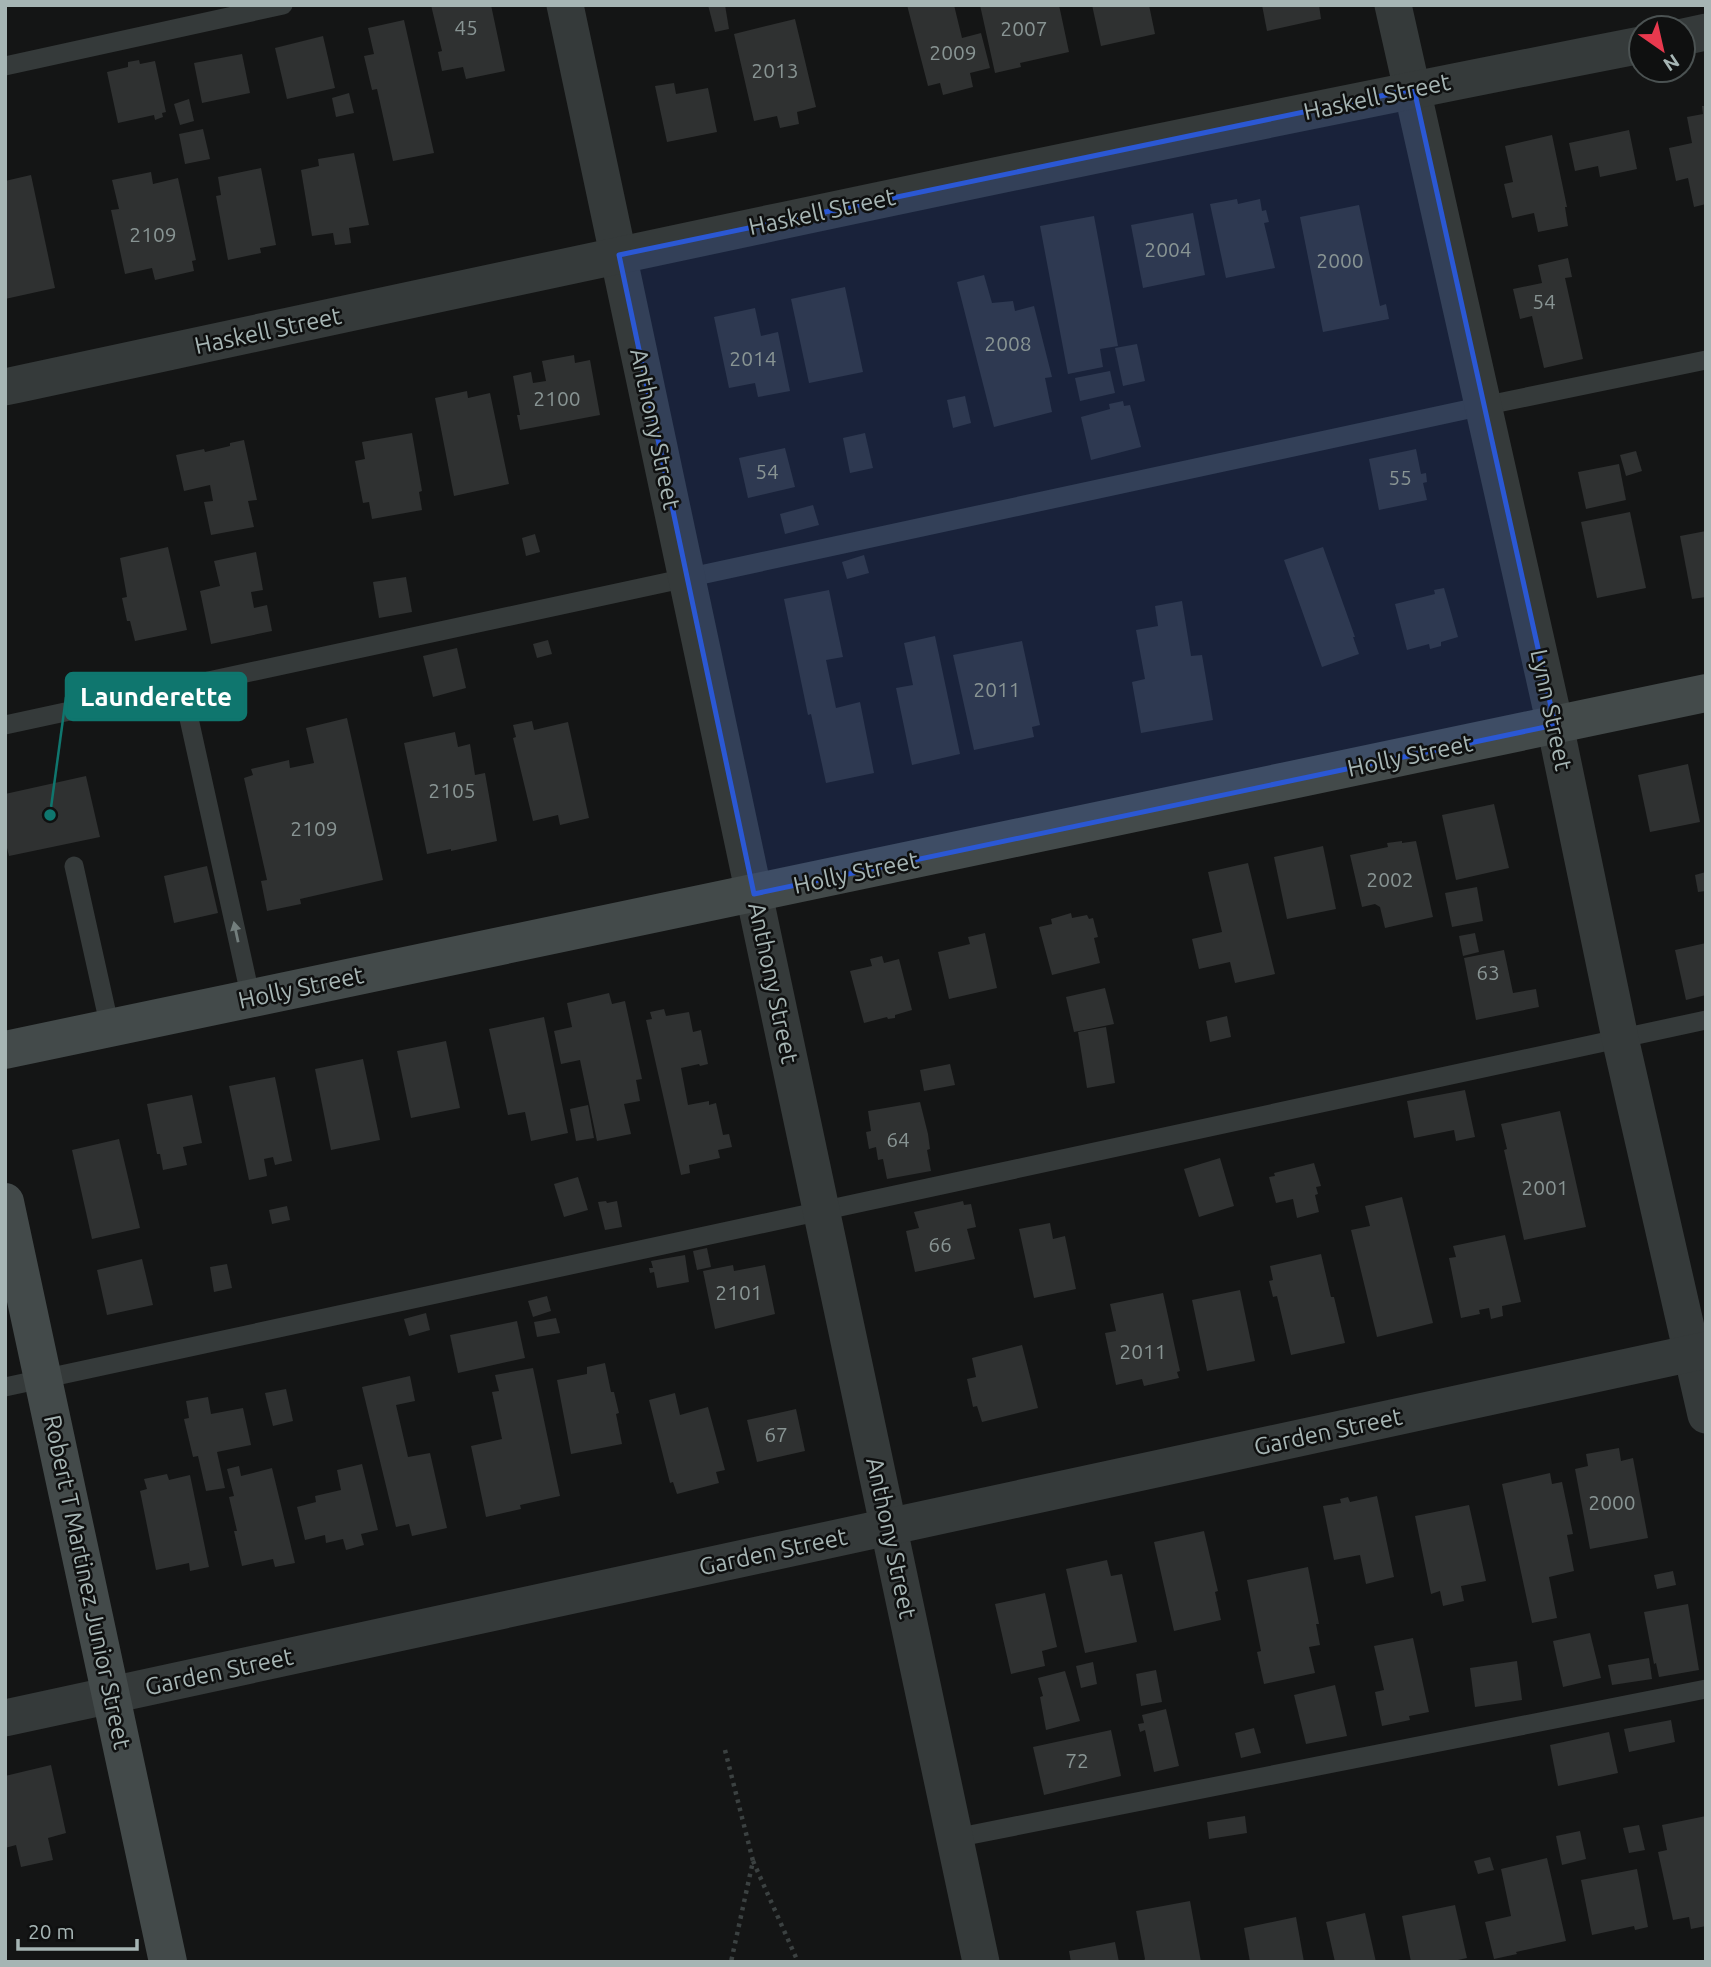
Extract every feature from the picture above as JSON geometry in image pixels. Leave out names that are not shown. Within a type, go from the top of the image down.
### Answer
[{"type":"street","name":"Anthony Street","points":[[565,5],[982,1962]]},
{"type":"street","name":"Lynn Street","points":[[1393,5],[1555,725],[1620,1038],[1699,1351],[1706,1415]]},
{"type":"street","name":"Haskell Street","points":[[5,387],[619,255],[1414,89],[1627,48]]},
{"type":"street","name":"Holly Street","points":[[5,1050],[1706,694]]},
{"type":"street","name":"Robert T Martinez Junior Street","points":[[5,1202],[168,1962]]},
{"type":"street","name":"Garden Street","points":[[5,1718],[1699,1351]]},
{"type":"lane","points":[[5,65],[283,5]]},
{"type":"lane","points":[[5,725],[1706,360]]},
{"type":"lane","points":[[183,687],[251,999]]},
{"type":"lane","points":[[74,866],[110,1028]]},
{"type":"lane","points":[[5,1387],[1706,1020]]},
{"type":"lane","points":[[955,1838],[1706,1689]]},
{"type":"path","points":[[725,1750],[753,1861],[798,1962]]},
{"type":"path","points":[[731,1962],[753,1861]]},
{"type":"highlighted area","points":[[1414,89],[1555,725],[754,894],[619,255]]},
{"type":"building","points":[[431,5],[491,5],[505,71],[466,79],[463,67],[442,71],[438,52],[442,51]]},
{"type":"building","points":[[708,5],[725,5],[729,29],[715,32]]},
{"type":"building","points":[[907,5],[954,5],[962,38],[981,33],[990,68],[970,73],[973,87],[943,95],[940,83],[928,86]]},
{"type":"building","points":[[980,5],[1059,5],[1069,52],[1020,63],[1021,67],[995,73]]},
{"type":"building","points":[[1092,5],[1149,5],[1155,34],[1101,46]]},
{"type":"building","points":[[1262,5],[1319,5],[1321,19],[1267,31]]},
{"type":"building","points":[[795,19],[816,107],[797,112],[799,124],[780,128],[777,116],[754,121],[734,34]]},
{"type":"building","points":[[404,20],[434,153],[393,161],[377,89],[372,90],[364,56],[374,54],[368,28]]},
{"type":"building","points":[[323,36],[335,88],[287,99],[275,48]]},
{"type":"building","points":[[242,54],[250,93],[202,103],[194,63]]},
{"type":"building","points":[[139,60],[140,64],[155,61],[166,112],[162,113],[163,117],[155,120],[154,115],[118,123],[107,72],[128,67],[128,62]]},
{"type":"building","points":[[674,83],[676,94],[708,88],[717,132],[667,142],[655,86]]},
{"type":"building","points":[[349,93],[354,113],[336,117],[332,98]]},
{"type":"building","points":[[189,99],[194,121],[180,125],[174,104]]},
{"type":"building","points":[[1702,106],[1706,106],[1706,204],[1694,207],[1688,178],[1676,181],[1669,148],[1692,143],[1687,117],[1703,114]]},
{"type":"building","points":[[203,129],[210,159],[185,164],[179,134]]},
{"type":"building","points":[[1629,130],[1637,169],[1600,177],[1598,166],[1575,171],[1569,143]]},
{"type":"building","points":[[1552,135],[1567,207],[1568,226],[1538,232],[1534,213],[1512,218],[1504,184],[1513,182],[1505,146]]},
{"type":"building","points":[[354,153],[369,225],[349,228],[351,243],[335,245],[333,233],[312,236],[301,170],[319,166],[318,159]]},
{"type":"building","points":[[261,168],[276,245],[260,248],[261,253],[228,260],[216,196],[221,195],[218,177]]},
{"type":"building","points":[[151,172],[153,184],[178,178],[196,260],[192,261],[194,271],[155,280],[152,268],[125,274],[111,210],[119,209],[112,180]]},
{"type":"building","points":[[31,175],[55,288],[5,299],[5,181]]},
{"type":"building","points":[[1237,199],[1238,204],[1260,199],[1262,211],[1266,210],[1269,222],[1264,223],[1275,268],[1226,278],[1210,204]]},
{"type":"building","points":[[1359,205],[1380,306],[1386,304],[1389,319],[1323,332],[1300,217]]},
{"type":"building","points":[[1193,213],[1205,275],[1143,288],[1131,225]]},
{"type":"building","points":[[1094,216],[1118,346],[1100,349],[1103,367],[1068,374],[1040,226]]},
{"type":"building","points":[[1568,258],[1572,277],[1565,278],[1583,359],[1544,368],[1532,316],[1520,319],[1513,289],[1542,283],[1538,265]]},
{"type":"building","points":[[984,275],[992,303],[1013,301],[1015,311],[1034,306],[1052,377],[1045,378],[1052,412],[994,427],[957,282]]},
{"type":"building","points":[[845,287],[863,372],[809,383],[791,299]]},
{"type":"building","points":[[755,308],[761,336],[778,332],[790,391],[758,397],[755,383],[729,388],[714,317]]},
{"type":"building","points":[[1137,344],[1145,381],[1123,386],[1115,348]]},
{"type":"building","points":[[574,355],[575,363],[590,360],[600,415],[520,430],[513,376],[531,372],[533,383],[546,381],[542,361]]},
{"type":"building","points":[[1110,371],[1115,393],[1080,401],[1075,378]]},
{"type":"building","points":[[467,391],[468,398],[490,393],[509,484],[454,496],[435,398]]},
{"type":"building","points":[[965,396],[971,423],[953,428],[947,400]]},
{"type":"building","points":[[1123,401],[1124,406],[1130,405],[1141,447],[1091,460],[1081,417],[1110,409],[1109,404]]},
{"type":"building","points":[[412,433],[422,491],[419,492],[422,510],[372,519],[369,502],[363,503],[355,461],[365,459],[362,442]]},
{"type":"building","points":[[865,433],[873,468],[850,473],[843,438]]},
{"type":"building","points":[[244,440],[257,500],[248,501],[254,527],[211,535],[204,502],[213,501],[210,485],[184,491],[176,455],[204,449],[205,452]]},
{"type":"building","points":[[785,448],[795,487],[748,498],[739,458]]},
{"type":"building","points":[[1416,449],[1421,474],[1426,473],[1427,482],[1423,483],[1427,500],[1379,510],[1369,459]]},
{"type":"building","points":[[1636,451],[1642,471],[1626,476],[1620,455]]},
{"type":"building","points":[[1619,464],[1626,500],[1586,509],[1578,472]]},
{"type":"building","points":[[813,505],[819,525],[785,534],[780,514]]},
{"type":"building","points":[[1630,512],[1646,588],[1597,598],[1581,522]]},
{"type":"building","points":[[1706,531],[1706,597],[1692,599],[1680,536]]},
{"type":"building","points":[[535,534],[540,552],[526,556],[522,538]]},
{"type":"building","points":[[168,547],[187,630],[135,641],[122,598],[127,597],[120,558]]},
{"type":"building","points":[[1323,547],[1359,654],[1322,667],[1284,560]]},
{"type":"building","points":[[256,552],[263,590],[251,592],[254,608],[267,605],[272,631],[211,644],[200,591],[220,586],[214,561]]},
{"type":"building","points":[[864,555],[869,573],[847,579],[842,562]]},
{"type":"building","points":[[406,577],[412,612],[379,618],[373,582]]},
{"type":"building","points":[[1444,588],[1458,637],[1441,642],[1441,646],[1430,649],[1429,644],[1407,650],[1395,604],[1435,594],[1434,590]]},
{"type":"building","points":[[829,590],[843,657],[826,660],[836,708],[860,702],[874,773],[826,783],[811,714],[808,715],[784,599]]},
{"type":"building","points":[[1182,601],[1191,656],[1202,655],[1213,720],[1141,733],[1132,682],[1145,679],[1136,630],[1158,626],[1155,606]]},
{"type":"building","points":[[935,636],[960,754],[912,765],[896,688],[913,685],[904,643]]},
{"type":"building","points":[[548,640],[552,654],[537,658],[533,644]]},
{"type":"building","points":[[1022,641],[1040,725],[1032,727],[1034,737],[974,750],[953,655]]},
{"type":"building","points":[[457,648],[466,688],[433,697],[423,656]]},
{"type":"building","points":[[347,718],[383,880],[300,899],[301,904],[267,911],[261,881],[267,880],[244,778],[253,775],[251,769],[289,760],[290,768],[314,763],[306,728]]},
{"type":"building","points":[[532,721],[534,730],[568,722],[589,818],[560,825],[558,815],[533,821],[513,738],[516,737],[513,725]]},
{"type":"building","points":[[455,732],[458,747],[470,744],[475,775],[485,773],[497,841],[427,854],[404,743]]},
{"type":"building","points":[[1688,764],[1700,822],[1650,832],[1638,775]]},
{"type":"building","points":[[86,776],[100,837],[9,856],[5,840],[5,794]]},
{"type":"building","points":[[1494,804],[1509,868],[1456,880],[1442,815]]},
{"type":"building","points":[[1416,841],[1433,917],[1385,928],[1380,907],[1375,904],[1362,907],[1350,855],[1388,847],[1387,843]]},
{"type":"building","points":[[1323,846],[1336,909],[1287,919],[1274,857]]},
{"type":"building","points":[[1248,863],[1275,974],[1235,983],[1230,962],[1199,969],[1192,939],[1222,932],[1208,872]]},
{"type":"building","points":[[207,866],[218,913],[174,923],[164,876]]},
{"type":"building","points":[[1706,872],[1706,891],[1698,892],[1695,875]]},
{"type":"building","points":[[1477,887],[1483,921],[1452,927],[1445,893]]},
{"type":"building","points":[[1071,913],[1072,918],[1087,915],[1089,919],[1093,918],[1100,963],[1052,975],[1039,927],[1052,924],[1051,919]]},
{"type":"building","points":[[985,933],[997,988],[949,999],[938,952],[970,944],[968,937]]},
{"type":"building","points":[[1475,933],[1479,952],[1463,956],[1459,936]]},
{"type":"building","points":[[1706,943],[1706,995],[1686,1000],[1675,950]]},
{"type":"building","points":[[1504,950],[1513,993],[1536,989],[1539,1007],[1476,1020],[1464,958]]},
{"type":"building","points":[[882,956],[884,963],[899,959],[912,1010],[895,1015],[895,1018],[887,1017],[864,1023],[850,971],[872,966],[870,959]]},
{"type":"building","points":[[1105,988],[1114,1024],[1074,1032],[1066,997]]},
{"type":"building","points":[[609,993],[612,1004],[625,1001],[642,1079],[636,1080],[640,1101],[624,1104],[631,1134],[597,1141],[580,1060],[561,1064],[554,1031],[572,1027],[567,1003]]},
{"type":"building","points":[[664,1009],[666,1016],[689,1012],[693,1032],[701,1030],[708,1064],[681,1068],[688,1105],[709,1101],[709,1105],[716,1103],[723,1135],[729,1134],[732,1147],[718,1150],[720,1158],[689,1165],[690,1173],[681,1175],[646,1020],[652,1019],[650,1012]]},
{"type":"building","points":[[1227,1016],[1231,1037],[1210,1042],[1206,1021]]},
{"type":"building","points":[[544,1017],[568,1133],[531,1141],[525,1112],[508,1115],[489,1029]]},
{"type":"building","points":[[1106,1027],[1115,1083],[1087,1088],[1078,1032]]},
{"type":"building","points":[[446,1041],[460,1108],[411,1118],[397,1051]]},
{"type":"building","points":[[363,1059],[380,1140],[331,1150],[315,1069]]},
{"type":"building","points":[[950,1064],[955,1085],[924,1091],[920,1070]]},
{"type":"building","points":[[275,1077],[292,1161],[275,1165],[273,1157],[264,1159],[267,1176],[249,1180],[229,1086]]},
{"type":"building","points":[[1465,1090],[1475,1137],[1456,1141],[1454,1130],[1414,1138],[1407,1101]]},
{"type":"building","points":[[192,1095],[202,1143],[183,1147],[187,1165],[163,1170],[147,1104]]},
{"type":"building","points":[[920,1102],[928,1134],[930,1149],[927,1150],[931,1171],[887,1179],[883,1159],[878,1160],[876,1147],[869,1149],[866,1132],[871,1131],[868,1111]]},
{"type":"building","points":[[588,1105],[594,1138],[576,1141],[570,1109]]},
{"type":"building","points":[[1560,1111],[1586,1227],[1524,1240],[1504,1150],[1507,1149],[1501,1124]]},
{"type":"building","points":[[119,1139],[140,1228],[92,1239],[72,1150]]},
{"type":"building","points":[[1220,1158],[1234,1206],[1199,1217],[1184,1169]]},
{"type":"building","points":[[1314,1163],[1321,1186],[1316,1187],[1318,1194],[1315,1195],[1319,1212],[1297,1218],[1293,1199],[1276,1203],[1269,1177],[1275,1176],[1274,1173]]},
{"type":"building","points":[[578,1177],[588,1210],[564,1217],[554,1184]]},
{"type":"building","points":[[1402,1197],[1433,1323],[1377,1337],[1351,1230],[1370,1226],[1365,1206]]},
{"type":"building","points":[[617,1201],[622,1227],[605,1230],[598,1202]]},
{"type":"building","points":[[963,1201],[964,1205],[971,1204],[976,1227],[967,1229],[975,1259],[915,1272],[906,1231],[919,1228],[914,1212]]},
{"type":"building","points":[[287,1206],[290,1220],[272,1224],[269,1210]]},
{"type":"building","points":[[1050,1223],[1053,1239],[1065,1236],[1076,1289],[1034,1298],[1019,1229]]},
{"type":"building","points":[[1505,1235],[1521,1302],[1502,1306],[1503,1316],[1491,1319],[1489,1308],[1479,1310],[1480,1314],[1461,1318],[1449,1258],[1456,1257],[1453,1246]]},
{"type":"building","points":[[707,1248],[711,1267],[697,1270],[693,1251]]},
{"type":"building","points":[[1321,1254],[1345,1343],[1291,1355],[1277,1296],[1273,1297],[1269,1281],[1273,1280],[1270,1266]]},
{"type":"building","points":[[685,1255],[689,1282],[657,1288],[654,1272],[650,1273],[649,1268],[653,1268],[651,1261]]},
{"type":"building","points":[[142,1259],[153,1305],[107,1315],[97,1270]]},
{"type":"building","points":[[227,1264],[232,1288],[214,1292],[210,1267]]},
{"type":"building","points":[[733,1265],[734,1271],[765,1265],[775,1314],[715,1329],[703,1271]]},
{"type":"building","points":[[1240,1290],[1255,1361],[1207,1371],[1192,1300]]},
{"type":"building","points":[[1163,1293],[1180,1371],[1177,1372],[1179,1378],[1144,1386],[1142,1379],[1116,1385],[1105,1333],[1116,1331],[1110,1304]]},
{"type":"building","points":[[547,1296],[551,1311],[533,1317],[528,1301]]},
{"type":"building","points":[[426,1313],[430,1330],[409,1336],[404,1319]]},
{"type":"building","points":[[556,1318],[560,1333],[537,1337],[534,1322]]},
{"type":"building","points":[[517,1321],[525,1358],[458,1373],[450,1335]]},
{"type":"building","points":[[1022,1345],[1038,1408],[982,1422],[977,1406],[973,1407],[967,1379],[976,1377],[972,1358]]},
{"type":"building","points":[[605,1363],[619,1413],[616,1414],[622,1444],[571,1454],[557,1380],[587,1374],[587,1367]]},
{"type":"building","points":[[533,1368],[560,1496],[520,1505],[521,1509],[486,1517],[471,1446],[502,1439],[492,1392],[499,1391],[495,1375]]},
{"type":"building","points":[[410,1376],[415,1401],[396,1405],[408,1457],[430,1453],[447,1528],[412,1536],[409,1524],[396,1527],[362,1387]]},
{"type":"building","points":[[286,1389],[293,1421],[273,1426],[265,1393]]},
{"type":"building","points":[[675,1393],[680,1415],[708,1407],[725,1470],[716,1472],[719,1483],[677,1494],[673,1482],[670,1483],[649,1400]]},
{"type":"building","points":[[208,1397],[211,1414],[243,1408],[251,1445],[217,1452],[225,1488],[206,1491],[198,1456],[193,1457],[184,1419],[189,1418],[186,1401]]},
{"type":"building","points":[[796,1409],[805,1451],[757,1462],[747,1420]]},
{"type":"building","points":[[1619,1448],[1621,1461],[1633,1458],[1648,1538],[1590,1549],[1575,1469],[1588,1466],[1586,1454]]},
{"type":"building","points":[[362,1464],[378,1530],[361,1534],[364,1545],[346,1550],[343,1539],[326,1543],[325,1535],[305,1540],[297,1507],[316,1502],[315,1496],[341,1490],[337,1470]]},
{"type":"building","points":[[239,1466],[241,1476],[272,1468],[295,1563],[275,1567],[273,1559],[242,1566],[229,1497],[234,1496],[227,1469]]},
{"type":"building","points":[[1550,1473],[1552,1484],[1562,1482],[1573,1534],[1567,1535],[1574,1571],[1549,1577],[1557,1618],[1532,1623],[1502,1484]]},
{"type":"building","points":[[167,1474],[169,1480],[190,1475],[209,1567],[190,1571],[189,1563],[156,1570],[140,1491],[147,1489],[144,1479]]},
{"type":"building","points":[[1377,1496],[1394,1577],[1366,1584],[1360,1555],[1334,1560],[1323,1506],[1341,1503],[1340,1499],[1348,1497],[1350,1502]]},
{"type":"building","points":[[1469,1505],[1486,1581],[1461,1586],[1464,1601],[1443,1606],[1440,1591],[1431,1594],[1415,1516]]},
{"type":"building","points":[[1204,1531],[1218,1591],[1215,1592],[1221,1620],[1174,1631],[1154,1542]]},
{"type":"building","points":[[1107,1560],[1111,1576],[1122,1574],[1137,1642],[1085,1653],[1066,1569]]},
{"type":"building","points":[[1308,1567],[1319,1624],[1316,1624],[1320,1645],[1309,1647],[1315,1673],[1264,1684],[1257,1652],[1261,1651],[1247,1580]]},
{"type":"building","points":[[1673,1571],[1676,1585],[1657,1589],[1654,1575]]},
{"type":"building","points":[[1045,1593],[1057,1647],[1042,1651],[1045,1666],[1011,1674],[995,1604]]},
{"type":"building","points":[[1688,1604],[1699,1670],[1659,1677],[1644,1612]]},
{"type":"building","points":[[1590,1633],[1601,1678],[1563,1687],[1553,1641]]},
{"type":"building","points":[[1413,1638],[1429,1712],[1409,1716],[1410,1720],[1382,1726],[1375,1692],[1384,1690],[1374,1646]]},
{"type":"building","points":[[1649,1658],[1652,1679],[1612,1685],[1608,1665]]},
{"type":"building","points":[[1517,1661],[1522,1700],[1475,1707],[1470,1668]]},
{"type":"building","points":[[1093,1662],[1097,1684],[1081,1688],[1076,1666]]},
{"type":"building","points":[[1156,1670],[1162,1702],[1141,1706],[1136,1674]]},
{"type":"building","points":[[1065,1671],[1080,1721],[1046,1730],[1040,1697],[1043,1696],[1038,1678]]},
{"type":"building","points":[[1335,1685],[1347,1736],[1306,1744],[1294,1695]]},
{"type":"building","points":[[1166,1709],[1179,1766],[1154,1772],[1145,1730],[1140,1732],[1138,1724],[1144,1723],[1142,1715]]},
{"type":"building","points":[[1671,1720],[1675,1742],[1629,1752],[1624,1729]]},
{"type":"building","points":[[1254,1728],[1261,1753],[1241,1758],[1235,1733]]},
{"type":"building","points":[[1111,1730],[1121,1776],[1044,1795],[1033,1747]]},
{"type":"building","points":[[1609,1732],[1618,1773],[1558,1786],[1550,1745]]},
{"type":"building","points":[[51,1765],[66,1833],[48,1838],[53,1860],[21,1867],[16,1845],[5,1848],[5,1776]]},
{"type":"building","points":[[1245,1816],[1247,1833],[1209,1839],[1207,1822]]},
{"type":"building","points":[[1706,1816],[1706,1926],[1691,1929],[1689,1917],[1673,1920],[1658,1852],[1667,1850],[1662,1825]]},
{"type":"building","points":[[1639,1825],[1645,1850],[1629,1853],[1623,1828]]},
{"type":"building","points":[[1580,1831],[1586,1859],[1562,1865],[1556,1836]]},
{"type":"building","points":[[1490,1857],[1494,1870],[1478,1874],[1474,1861]]},
{"type":"building","points":[[1547,1858],[1566,1941],[1494,1959],[1485,1922],[1511,1916],[1501,1869]]},
{"type":"building","points":[[1637,1869],[1648,1927],[1635,1930],[1634,1926],[1592,1935],[1581,1880]]},
{"type":"building","points":[[1190,1901],[1201,1962],[1143,1962],[1145,1959],[1136,1911]]},
{"type":"building","points":[[1455,1905],[1467,1958],[1449,1962],[1411,1962],[1402,1916]]},
{"type":"building","points":[[1365,1913],[1376,1962],[1335,1962],[1326,1922]]},
{"type":"building","points":[[1296,1917],[1304,1962],[1250,1962],[1244,1928]]},
{"type":"building","points":[[1115,1942],[1119,1962],[1071,1962],[1069,1951]]},
{"type":"place","name":"Launderette","points":[[50,815]]}]
